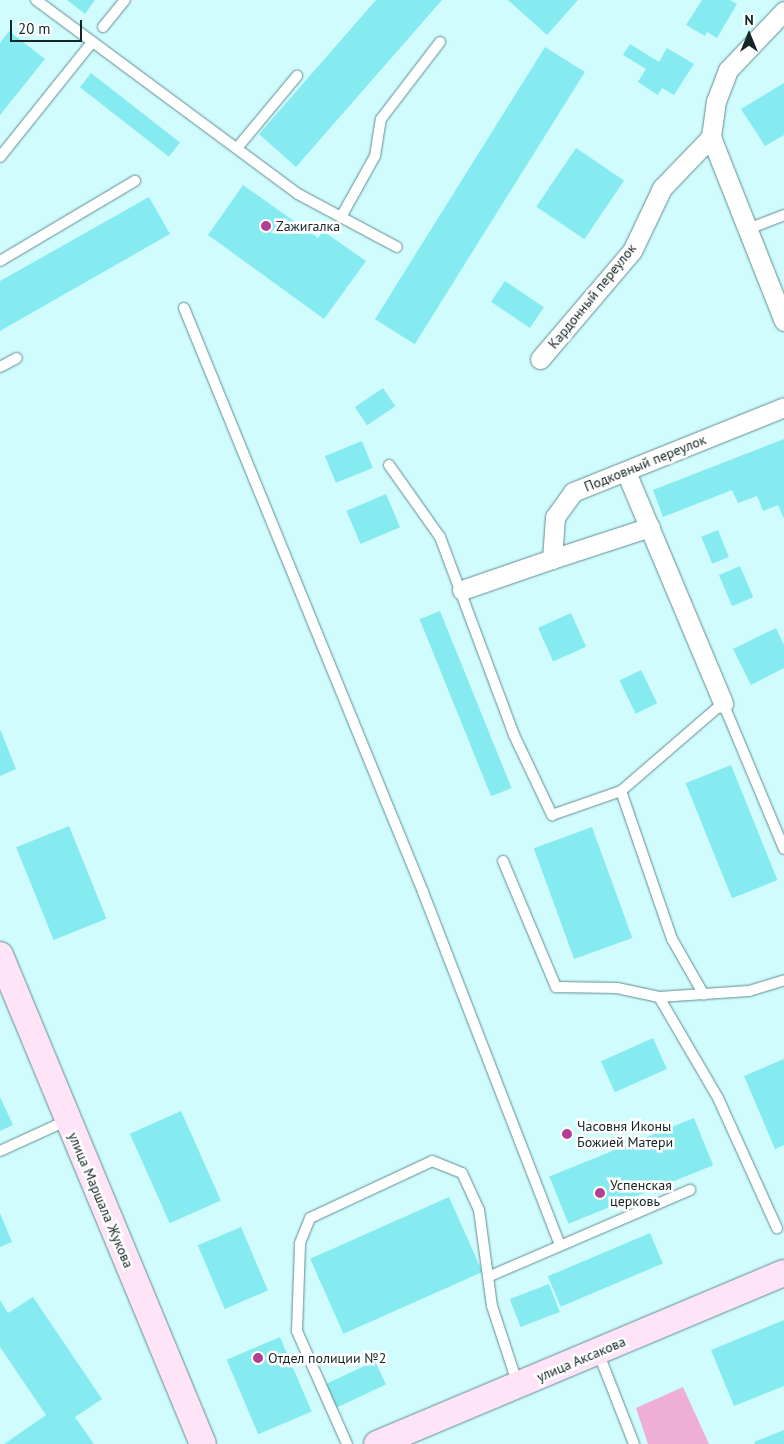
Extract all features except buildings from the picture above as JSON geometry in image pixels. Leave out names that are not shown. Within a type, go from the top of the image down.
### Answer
[{"type":"main road","name":"улица Маршала Жукова","points":[[0,955],[203,1444]]},
{"type":"main road","name":"улица Аксакова","points":[[377,1444],[784,1273]]},
{"type":"street","points":[[784,11],[728,70],[716,101],[711,137],[784,320]]},
{"type":"street","name":"Кардонный переулок","points":[[540,359],[632,251],[662,188],[711,137]]},
{"type":"street","name":"Подковный переулок","points":[[552,559],[555,517],[573,492],[784,407]]},
{"type":"street","points":[[626,472],[723,703]]},
{"type":"street","points":[[462,590],[650,528]]},
{"type":"lane","points":[[36,0],[298,194],[396,247]]},
{"type":"lane","points":[[104,27],[124,0]]},
{"type":"lane","points":[[0,157],[92,42]]},
{"type":"lane","points":[[341,217],[375,156],[380,119],[440,42]]},
{"type":"lane","points":[[237,148],[297,76]]},
{"type":"lane","points":[[0,261],[135,181]]},
{"type":"lane","points":[[748,229],[784,215]]},
{"type":"lane","points":[[184,308],[424,892],[560,1245]]},
{"type":"lane","points":[[0,366],[17,358]]},
{"type":"lane","points":[[389,465],[440,537],[462,590],[514,735],[552,815],[622,791],[723,703],[784,849]]},
{"type":"lane","points":[[622,791],[672,939],[704,995]]},
{"type":"lane","points":[[503,861],[556,987],[617,988],[659,997],[749,990],[784,980]]},
{"type":"lane","points":[[659,997],[718,1098],[777,1228]]},
{"type":"lane","points":[[0,1151],[68,1120]]},
{"type":"lane","points":[[347,1444],[297,1332],[300,1243],[310,1218],[432,1161],[462,1174],[479,1210],[490,1276],[492,1306],[518,1385]]},
{"type":"lane","points":[[490,1276],[690,1190]]},
{"type":"lane","points":[[598,1352],[634,1444]]},
{"type":"shaded area","points":[[683,1387],[709,1444],[648,1444],[636,1408]]},
{"type":"place","name":"Zажигалка","points":[[266,226]]},
{"type":"place","name":"Часовня Иконы Божией Матери","points":[[567,1134]]},
{"type":"place","name":"Успенская церковь","points":[[600,1193]]},
{"type":"place","name":"Отдел полиции №2","points":[[258,1358]]}]
